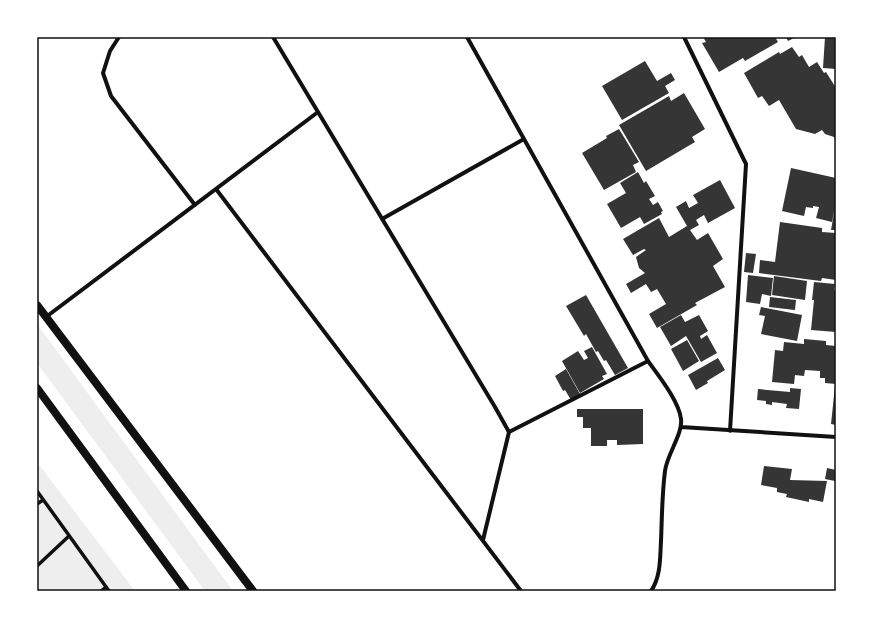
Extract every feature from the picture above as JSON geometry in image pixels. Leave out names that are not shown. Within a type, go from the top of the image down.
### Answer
[{"type":"main road","points":[[37,305],[253,591]]},
{"type":"main road","points":[[37,388],[186,591]]},
{"type":"street","points":[[119,37],[110,51],[103,73],[111,96],[195,205]]},
{"type":"street","points":[[273,37],[495,407],[508,432],[483,540]]},
{"type":"street","points":[[467,37],[648,361],[672,397],[679,411],[681,427],[666,464],[659,571],[651,591]]},
{"type":"street","points":[[684,37],[746,164],[730,431]]},
{"type":"street","points":[[46,317],[318,112]]},
{"type":"street","points":[[382,219],[524,138]]},
{"type":"street","points":[[216,189],[521,591]]},
{"type":"street","points":[[508,432],[648,361]]},
{"type":"street","points":[[681,427],[836,437]]},
{"type":"street","points":[[37,491],[108,589],[101,591]]},
{"type":"street","points":[[37,504],[43,500]]},
{"type":"street","points":[[37,566],[69,536]]},
{"type":"shaded area","points":[[37,324],[233,591],[205,591],[37,363]]},
{"type":"shaded area","points":[[37,462],[135,591],[37,591]]},
{"type":"building","points":[[703,37],[775,37],[778,42],[745,61],[743,58],[719,72],[702,43],[706,42]]},
{"type":"building","points":[[786,37],[796,37],[788,41]]},
{"type":"building","points":[[825,37],[836,37],[836,69],[823,68]]},
{"type":"building","points":[[792,47],[799,57],[802,55],[809,67],[817,62],[824,73],[826,72],[836,88],[836,141],[834,137],[825,134],[822,130],[815,134],[796,129],[779,100],[769,106],[762,96],[758,98],[744,73],[779,52],[780,54]]},
{"type":"building","points":[[645,61],[657,81],[671,73],[675,80],[665,86],[669,93],[622,120],[602,86]]},
{"type":"building","points":[[684,93],[705,129],[692,137],[695,142],[646,171],[619,125],[669,96],[671,101]]},
{"type":"building","points":[[619,129],[639,162],[633,165],[636,172],[604,190],[582,153],[607,138],[606,136]]},
{"type":"building","points":[[791,168],[836,178],[836,202],[832,222],[816,218],[819,207],[806,207],[804,216],[782,211]]},
{"type":"building","points":[[638,172],[644,183],[646,181],[655,196],[649,199],[653,205],[658,202],[663,211],[661,212],[662,214],[644,224],[640,217],[621,228],[607,204],[626,193],[620,183]]},
{"type":"building","points":[[720,180],[735,208],[708,223],[704,215],[696,220],[699,225],[690,230],[697,240],[708,233],[723,259],[713,266],[725,287],[695,303],[697,305],[657,328],[649,314],[666,304],[657,289],[651,292],[646,284],[631,293],[626,284],[645,273],[639,268],[636,257],[646,250],[644,249],[633,255],[623,239],[659,218],[669,237],[687,226],[676,207],[686,201],[689,208],[698,203],[693,195]]},
{"type":"building","points":[[835,207],[836,230],[831,230]]},
{"type":"building","points":[[780,222],[822,228],[822,232],[836,233],[836,280],[822,278],[821,281],[759,273],[760,260],[775,262]]},
{"type":"building","points":[[746,253],[756,254],[753,273],[744,272]]},
{"type":"building","points":[[748,275],[773,278],[771,296],[762,294],[760,304],[746,302]]},
{"type":"building","points":[[774,276],[807,281],[805,300],[772,295]]},
{"type":"building","points":[[814,282],[835,284],[836,332],[811,330]]},
{"type":"building","points":[[586,295],[628,368],[615,375],[606,360],[604,361],[598,351],[596,352],[586,334],[584,336],[566,306]]},
{"type":"building","points":[[770,297],[796,300],[795,310],[769,307]]},
{"type":"building","points":[[761,307],[802,315],[797,341],[761,334],[765,316],[759,315]]},
{"type":"building","points":[[681,315],[685,322],[699,315],[708,331],[700,336],[701,339],[707,335],[717,353],[701,362],[686,336],[671,346],[660,327]]},
{"type":"building","points":[[804,339],[826,341],[826,345],[836,346],[836,384],[825,383],[825,378],[820,378],[820,371],[805,370],[804,376],[795,375],[794,384],[772,382],[775,350],[783,351],[784,342],[804,344]]},
{"type":"building","points":[[687,340],[699,361],[683,371],[671,349]]},
{"type":"building","points":[[592,347],[607,374],[602,376],[604,379],[580,393],[562,361],[578,351],[584,360],[588,358],[584,351]]},
{"type":"building","points":[[718,358],[725,370],[696,390],[688,375]]},
{"type":"building","points":[[566,369],[580,394],[571,400],[565,390],[563,391],[555,376]]},
{"type":"building","points":[[836,386],[836,425],[831,424]]},
{"type":"building","points":[[790,388],[801,389],[799,409],[786,408],[787,404],[772,402],[772,405],[766,404],[766,401],[757,400],[758,389],[790,392]]},
{"type":"building","points":[[577,409],[643,409],[643,444],[617,445],[617,440],[607,440],[607,446],[591,446],[591,428],[583,428],[583,417],[577,417]]},
{"type":"building","points":[[764,466],[792,469],[790,480],[827,481],[823,502],[809,499],[809,502],[786,497],[787,494],[777,492],[777,488],[761,485]]},
{"type":"building","points":[[827,468],[836,470],[835,481],[825,479]]}]
